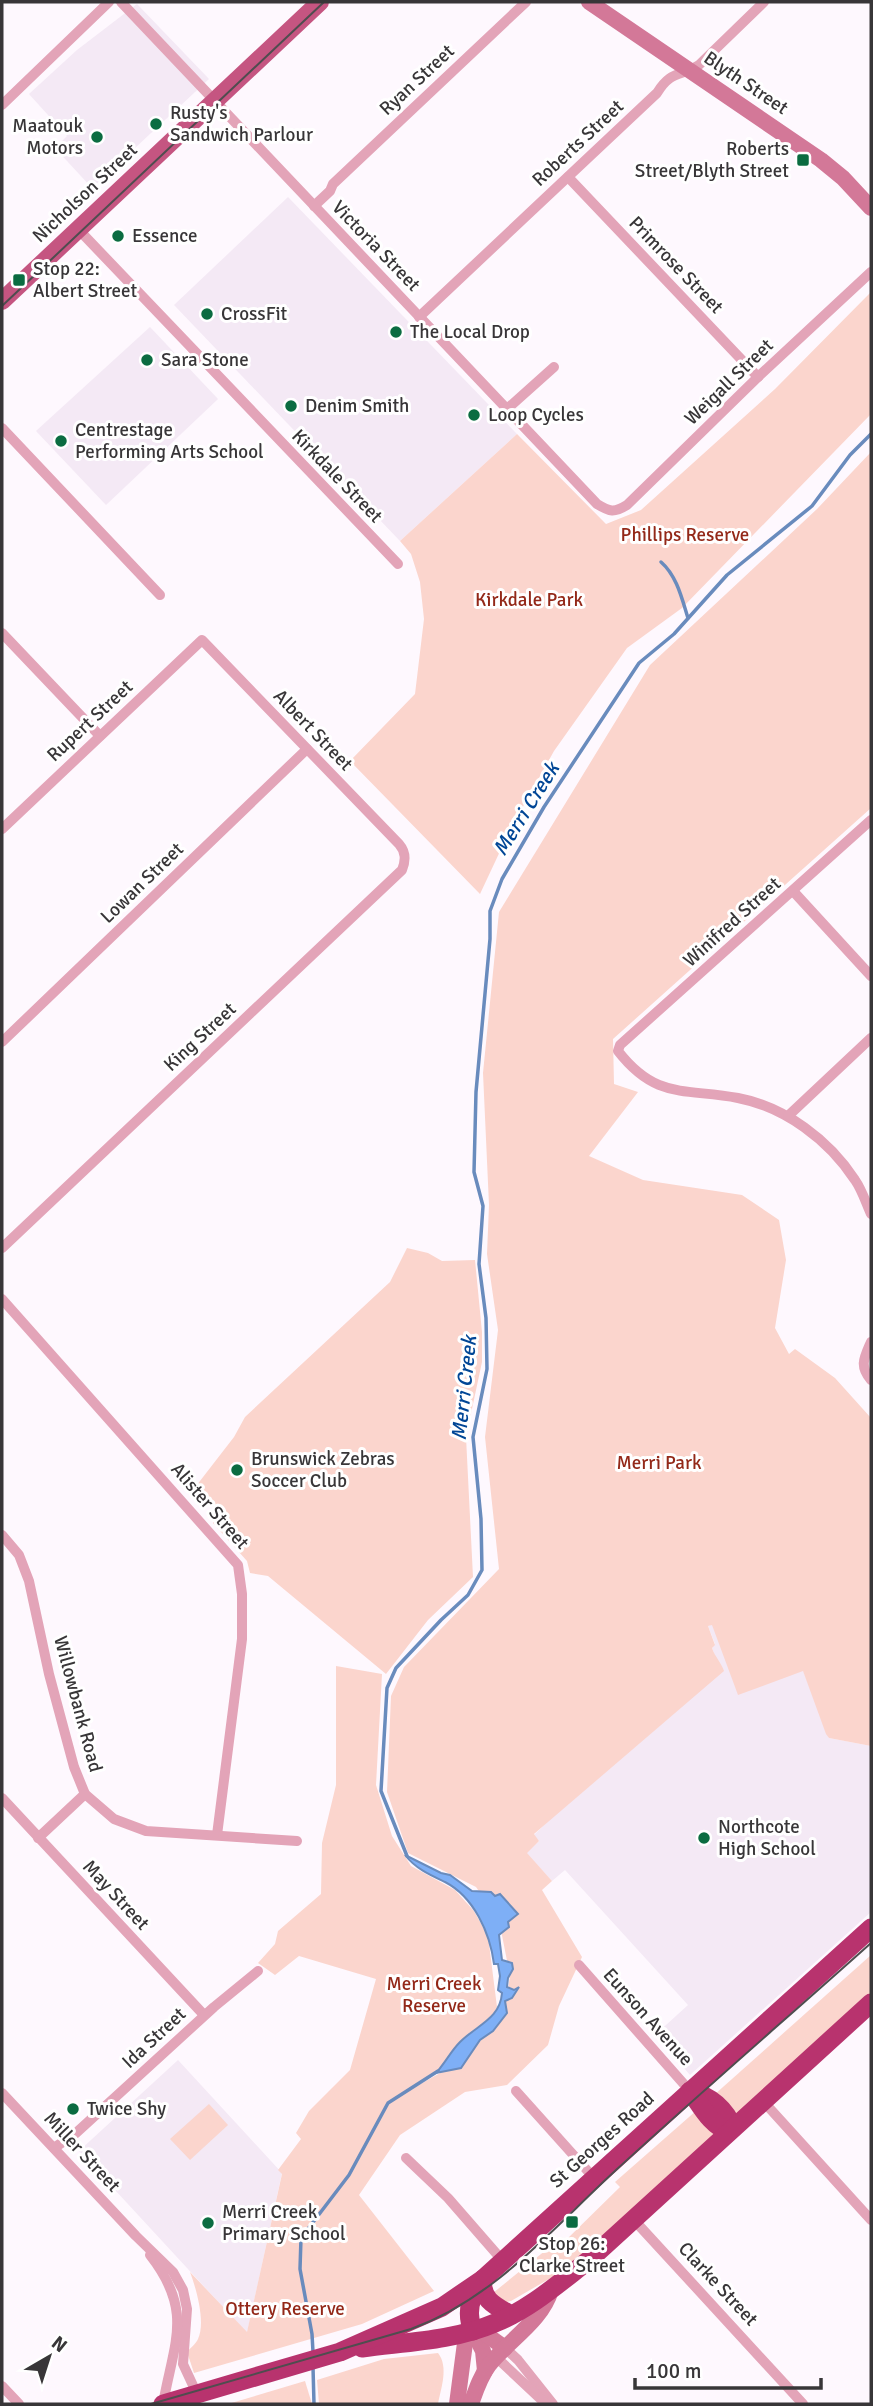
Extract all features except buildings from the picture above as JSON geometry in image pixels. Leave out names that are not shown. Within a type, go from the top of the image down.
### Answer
[{"type":"highway","name":"St Georges Road","points":[[163,2404],[340,2352],[460,2296],[483,2279],[871,1928]]},
{"type":"highway","name":"St Georges Road","points":[[340,2352],[444,2338],[473,2331],[511,2315],[551,2290],[634,2220],[871,2003]]},
{"type":"highway","points":[[691,2091],[715,2123],[722,2129],[731,2130]]},
{"type":"highway","points":[[483,2279],[482,2291],[485,2297],[511,2315]]},
{"type":"highway","points":[[473,2331],[469,2322],[469,2309],[473,2294],[483,2279]]},
{"type":"highway","points":[[422,2316],[461,2320],[473,2331]]},
{"type":"main road","name":"Nicholson Street","points":[[2,301],[320,2]]},
{"type":"street","points":[[2,105],[109,2]]},
{"type":"street","name":"Victoria Street","points":[[121,2],[597,504],[609,511]]},
{"type":"street","name":"Ryan Street","points":[[312,204],[326,186],[333,184],[526,2]]},
{"type":"street","name":"Blyth Street","points":[[589,2],[821,160],[843,178],[871,208]]},
{"type":"street","name":"Roberts Street","points":[[419,317],[674,74],[690,71],[705,60],[712,50],[764,2]]},
{"type":"street","name":"Primrose Street","points":[[568,177],[758,377]]},
{"type":"street","name":"Kirkdale Street","points":[[78,229],[398,564]]},
{"type":"street","name":"Weigall Street","points":[[609,511],[615,512],[627,505],[758,377],[871,272]]},
{"type":"street","points":[[507,409],[554,367]]},
{"type":"street","points":[[2,428],[160,596]]},
{"type":"street","points":[[2,633],[100,736]]},
{"type":"street","name":"Rupert Street","points":[[2,829],[202,639]]},
{"type":"street","name":"Albert Street","points":[[202,639],[399,844]]},
{"type":"street","name":"Lowan Street","points":[[2,1042],[307,749]]},
{"type":"street","name":"Winifred Street","points":[[788,1116],[742,1099],[681,1093],[656,1085],[631,1068],[618,1051],[620,1045],[871,820]]},
{"type":"street","name":"King Street","points":[[2,1248],[402,870],[405,862],[404,850],[399,844]]},
{"type":"street","points":[[793,891],[871,976]]},
{"type":"street","points":[[871,1038],[788,1116],[821,1140],[839,1160],[856,1181],[871,1214]]},
{"type":"street","name":"Alister Street","points":[[2,1299],[238,1565],[242,1594],[242,1639],[217,1835]]},
{"type":"street","points":[[871,1342],[862,1368],[871,1380]]},
{"type":"street","name":"Willowbank Road","points":[[2,1535],[19,1555],[29,1581],[49,1674],[74,1767],[85,1794],[114,1819],[146,1831],[297,1841]]},
{"type":"street","points":[[38,1838],[85,1794]]},
{"type":"street","name":"May Street","points":[[2,1798],[204,2015]]},
{"type":"street","name":"Eunson Avenue","points":[[579,1965],[691,2091]]},
{"type":"street","name":"Ida Street","points":[[57,2151],[204,2015],[258,1971]]},
{"type":"street","points":[[516,2091],[594,2178]]},
{"type":"street","name":"Miller Street","points":[[2,2093],[136,2236],[170,2267],[183,2290],[187,2316],[183,2364],[197,2394]]},
{"type":"street","points":[[763,2101],[871,2220]]},
{"type":"street","points":[[406,2158],[447,2198],[502,2260]]},
{"type":"street","name":"Clarke Street","points":[[634,2220],[803,2404]]},
{"type":"street","name":"Miller Street","points":[[136,2236],[166,2277],[178,2313],[176,2347],[163,2404]]},
{"type":"street","points":[[471,2404],[485,2371],[500,2352],[540,2314],[551,2290]]},
{"type":"street","points":[[473,2331],[500,2352],[546,2404]]},
{"type":"street","points":[[473,2331],[483,2350],[485,2371]]},
{"type":"street","points":[[457,2404],[465,2343],[473,2331]]},
{"type":"street","points":[[500,2352],[518,2360],[553,2404]]},
{"type":"street","points":[[2,2386],[19,2404]]},
{"type":"shaded area","points":[[137,4],[209,79],[92,188],[55,148],[67,136],[29,94],[77,50]]},
{"type":"shaded area","points":[[288,197],[517,434],[400,541],[174,305]]},
{"type":"shaded area","points":[[150,327],[218,399],[106,505],[36,431]]},
{"type":"shaded area","name":"Northcote High School","points":[[776,1600],[829,1738],[871,1746],[871,1912],[690,2075],[655,2035],[688,2005],[565,1870],[552,1881],[526,1853],[539,1841],[534,1835],[716,1659],[712,1648],[715,1644],[708,1626]]},
{"type":"shaded area","name":"Merri Creek Primary School","points":[[178,2060],[282,2173],[247,2333],[79,2151]]},
{"type":"green space","name":"Kirkdale Park","points":[[871,292],[871,414],[682,608],[627,648],[554,751],[510,830],[480,894],[350,761],[415,694],[424,619],[420,582],[411,554],[400,541],[517,434],[606,524],[641,510],[775,389]]},
{"type":"green space","name":"Merri Park","points":[[871,452],[871,808],[613,1039],[614,1084],[638,1092],[589,1156],[643,1180],[742,1195],[779,1220],[786,1260],[775,1328],[789,1354],[795,1349],[835,1378],[871,1418],[871,1746],[829,1738],[803,1671],[738,1695],[712,1625],[708,1626],[715,1645],[712,1648],[724,1671],[534,1834],[539,1841],[527,1853],[552,1881],[542,1890],[582,1957],[559,2006],[548,2045],[507,2085],[465,2092],[400,2135],[359,2195],[434,2291],[362,2324],[194,2373],[187,2352],[198,2339],[201,2315],[190,2272],[247,2332],[282,2174],[278,2170],[301,2139],[296,2133],[309,2111],[350,2070],[376,1979],[299,1956],[275,1975],[258,1963],[275,1944],[278,1931],[321,1894],[322,1843],[336,1785],[336,1666],[382,1674],[376,1785],[392,1836],[411,1866],[455,1890],[474,1911],[488,1936],[497,2007],[492,2024],[460,2057],[406,2092],[460,2062],[504,2015],[510,1976],[499,1920],[476,1887],[408,1853],[387,1792],[391,1696],[404,1667],[499,1569],[485,1437],[498,1330],[487,1254],[489,1205],[483,1073],[499,912],[650,665],[817,509]]},
{"type":"green space","points":[[407,1248],[428,1253],[442,1261],[475,1260],[482,1362],[466,1437],[473,1577],[428,1620],[386,1674],[268,1576],[250,1573],[247,1561],[213,1523],[222,1512],[193,1490],[234,1437],[245,1417],[390,1282]]},
{"type":"green space","points":[[871,1955],[871,1995],[734,2118],[714,2095]]},
{"type":"green space","points":[[209,2104],[228,2125],[190,2160],[170,2139]]},
{"type":"green space","points":[[697,2110],[717,2132],[568,2268],[511,2301],[506,2302],[493,2293],[562,2237],[566,2240],[620,2187],[615,2182]]},
{"type":"green space","points":[[438,2353],[444,2371],[438,2404],[319,2404],[317,2380],[384,2359]]},
{"type":"green space","points":[[305,2381],[312,2404],[228,2404]]},
{"type":"water","points":[[405,1855],[450,1875],[472,1891],[491,1892],[495,1896],[500,1894],[518,1914],[499,1935],[502,1960],[512,1963],[513,1969],[507,1987],[514,1990],[519,1987],[512,1998],[505,2001],[507,2013],[493,2031],[480,2040],[461,2068],[436,2073],[460,2042],[487,2021],[497,2009],[502,1993],[498,1990],[498,1964],[494,1964],[489,1940],[472,1906],[455,1889],[419,1868]]},
{"type":"waterway","name":"Merri Creek","points":[[407,1856],[381,1791],[387,1688],[396,1668],[468,1595],[482,1570],[481,1519],[473,1437],[487,1369],[486,1318],[479,1264],[483,1206],[474,1172],[476,1092],[490,939],[490,911],[502,879],[544,807],[639,663],[674,634],[727,575],[812,506],[850,455],[871,434]]},
{"type":"waterway","points":[[661,562],[675,581],[688,618]]},
{"type":"waterway","name":"Merri Creek","points":[[313,2352],[300,2269],[301,2238],[349,2175],[388,2103],[438,2071]]},
{"type":"waterway","name":"Merri Creek","points":[[313,2367],[314,2404]]},
{"type":"tram line","points":[[2,306],[324,2]]},
{"type":"tram line","points":[[151,2404],[411,2329],[469,2300],[521,2260],[648,2141],[871,1943]]},
{"type":"place","name":"Rusty's Sandwich Parlour","points":[[156,124]]},
{"type":"place","name":"Maatouk Motors","points":[[97,137]]},
{"type":"place","name":"Roberts Street/Blyth Street","points":[[803,160]]},
{"type":"place","name":"Essence","points":[[118,236]]},
{"type":"place","name":"Stop 22: Albert Street","points":[[19,280]]},
{"type":"place","name":"CrossFit","points":[[207,314]]},
{"type":"place","name":"The Local Drop","points":[[396,332]]},
{"type":"place","name":"Sara Stone","points":[[147,360]]},
{"type":"place","name":"Denim Smith","points":[[291,406]]},
{"type":"place","name":"Loop Cycles","points":[[474,415]]},
{"type":"place","name":"Centrestage Performing Arts School","points":[[61,441]]},
{"type":"place","name":"Brunswick Zebras Soccer Club","points":[[237,1470]]},
{"type":"place","name":"Northcote High School","points":[[704,1838]]},
{"type":"place","name":"Twice Shy","points":[[73,2109]]},
{"type":"place","name":"Stop 26: Clarke Street","points":[[572,2222]]},
{"type":"place","name":"Merri Creek Primary School","points":[[208,2223]]},
{"type":"park label","name":"Phillips Reserve","points":[[685,535]]},
{"type":"park label","name":"Merri Creek Reserve","points":[[434,1995]]},
{"type":"park label","name":"Ottery Reserve","points":[[285,2309]]}]
